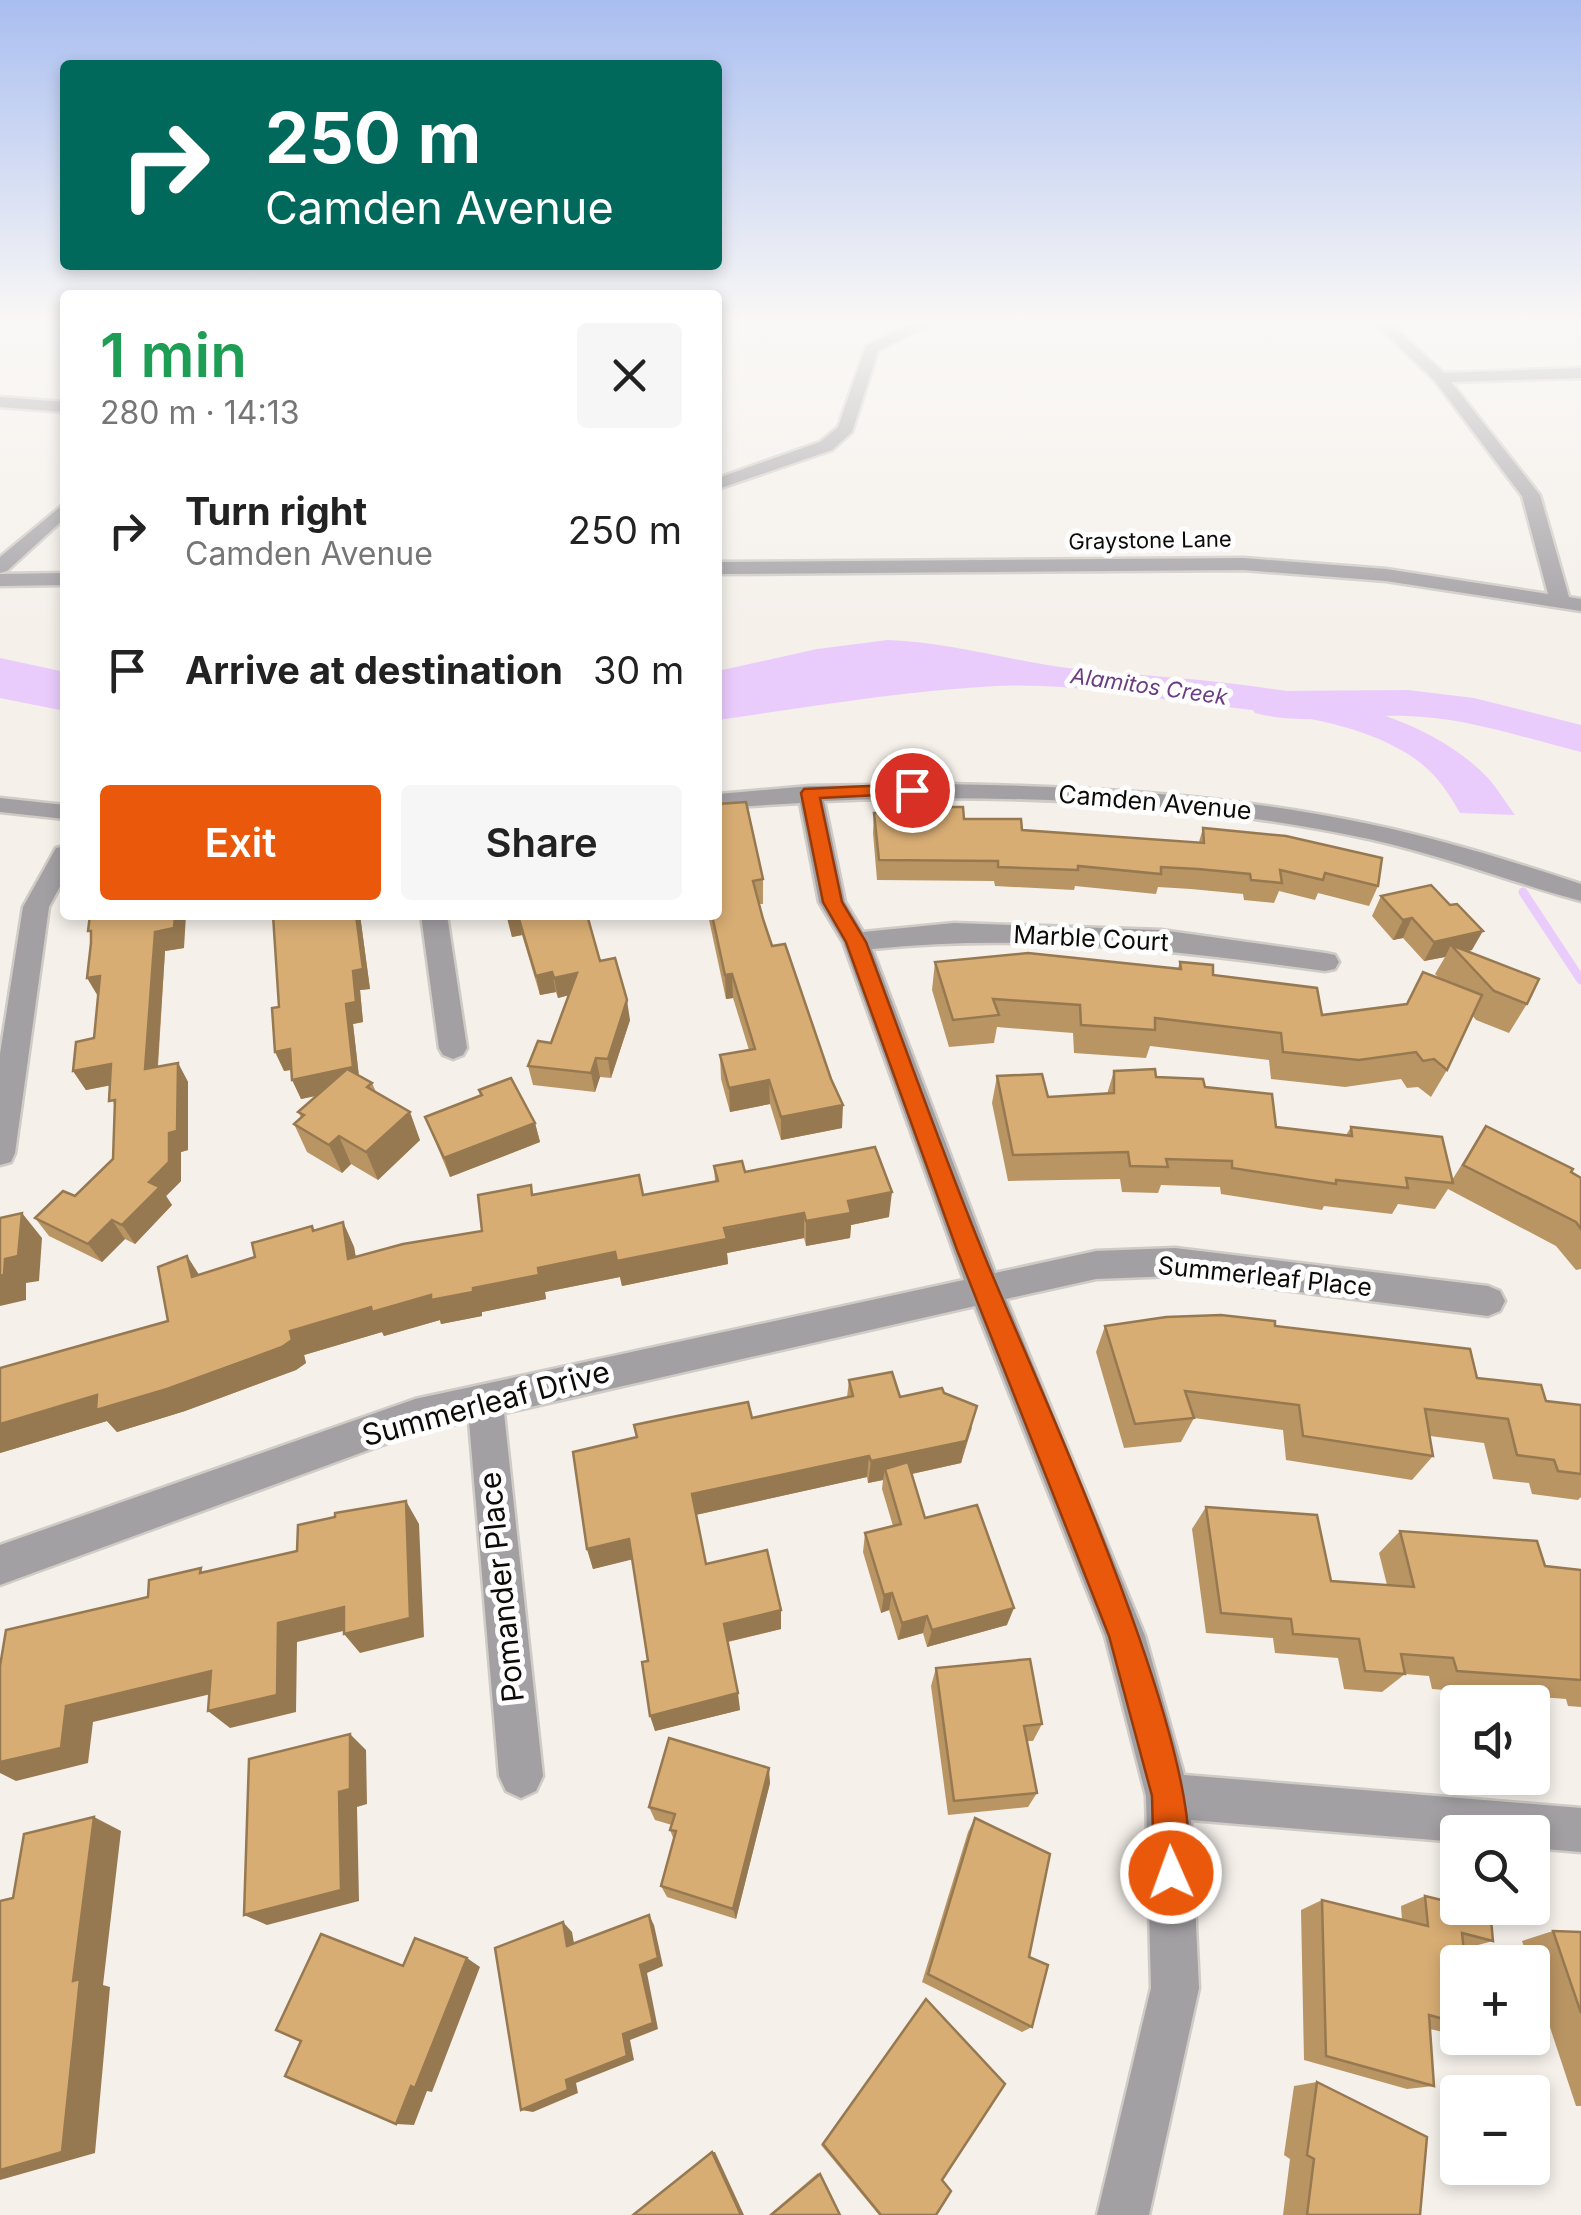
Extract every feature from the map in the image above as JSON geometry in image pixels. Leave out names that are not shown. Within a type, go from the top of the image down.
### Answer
[{"type":"street","points":[[722,483],[826,446],[848,424]]},
{"type":"street","points":[[1476,424],[1531,495],[1560,602]]},
{"type":"street","points":[[0,568],[60,513]]},
{"type":"street","name":"Graystone Lane","points":[[722,568],[1244,564],[1386,575],[1581,605]]},
{"type":"street","points":[[0,580],[60,580]]},
{"type":"street","name":"Camden Avenue","points":[[722,801],[810,793],[966,789],[1196,802],[1349,824],[1468,855],[1581,893]]},
{"type":"street","points":[[810,793],[832,902],[856,942],[984,1287],[1125,1636],[1168,1796],[1175,1988],[1123,2215]]},
{"type":"street","points":[[0,804],[60,811]]},
{"type":"street","points":[[0,1153],[36,907],[60,863]]},
{"type":"street","points":[[435,920],[452,1048]]},
{"type":"street","name":"Marble Court","points":[[856,942],[954,932],[1161,939],[1325,962]]},
{"type":"street","name":"Summerleaf Place","points":[[984,1287],[1096,1265],[1176,1262],[1488,1302]]},
{"type":"street","name":"Summerleaf Drive","points":[[0,1565],[416,1416],[984,1287]]},
{"type":"street","name":"Pomander Place","points":[[484,1398],[521,1776]]},
{"type":"street","points":[[1168,1796],[1581,1830]]},
{"type":"water","points":[[888,640],[933,644],[1068,668],[1232,684],[1347,704],[1401,722],[1448,746],[1488,778],[1515,815],[1460,813],[1439,782],[1419,762],[1361,732],[1277,713],[1119,693],[1045,686],[961,688],[722,719],[722,670],[817,649]]},
{"type":"water","points":[[0,658],[60,671],[60,710],[0,698]]},
{"type":"building","points":[[746,802],[763,879],[753,881],[763,919],[772,946],[785,944],[843,1105],[781,1117],[769,1080],[729,1088],[720,1055],[755,1049],[732,974],[725,975],[713,920],[722,920],[722,804]]},
{"type":"building","points":[[884,807],[963,807],[964,819],[1021,819],[1022,830],[1204,843],[1203,828],[1286,836],[1382,858],[1378,886],[1325,873],[1323,880],[1280,870],[1282,883],[1251,880],[1250,874],[1198,869],[1161,867],[1161,874],[1078,866],[1078,870],[998,867],[998,861],[879,860],[874,813],[885,813]]},
{"type":"building","points":[[1431,885],[1483,931],[1434,942],[1412,918],[1403,920],[1381,896]]},
{"type":"building","points":[[89,920],[175,920],[174,928],[155,932],[145,1069],[178,1063],[177,1131],[169,1133],[169,1162],[149,1182],[160,1187],[122,1225],[112,1220],[88,1244],[35,1218],[63,1191],[75,1196],[113,1159],[115,1100],[109,1101],[111,1064],[73,1071],[76,1042],[94,1038],[100,976],[87,978],[91,943]]},
{"type":"building","points":[[273,920],[357,920],[363,969],[353,971],[356,1002],[346,1004],[353,1067],[292,1080],[290,1049],[275,1052],[272,1008],[279,1007]]},
{"type":"building","points":[[519,920],[588,920],[600,961],[615,958],[627,1000],[608,1059],[596,1058],[591,1073],[528,1066],[538,1041],[551,1043],[577,973],[554,978],[552,972],[536,976]]},
{"type":"building","points":[[1451,945],[1539,979],[1527,1004],[1494,991]]},
{"type":"building","points":[[1028,953],[1181,969],[1180,962],[1213,965],[1213,975],[1317,988],[1322,1015],[1407,1004],[1423,972],[1482,995],[1447,1070],[1434,1059],[1423,1061],[1416,1052],[1359,1060],[1283,1052],[1281,1033],[1155,1018],[1155,1030],[1081,1025],[1080,1005],[993,999],[999,1015],[953,1020],[935,962]]},
{"type":"building","points":[[347,1069],[372,1083],[367,1087],[410,1112],[366,1152],[339,1136],[329,1145],[294,1124],[304,1115],[298,1112]]},
{"type":"building","points":[[1155,1069],[1156,1077],[1203,1079],[1205,1087],[1272,1094],[1276,1127],[1352,1136],[1351,1127],[1442,1137],[1453,1183],[1406,1178],[1408,1188],[1336,1180],[1336,1184],[1232,1168],[1232,1161],[1166,1159],[1168,1167],[1130,1166],[1128,1152],[1013,1155],[997,1076],[1042,1074],[1048,1097],[1114,1093],[1114,1071]]},
{"type":"building","points":[[511,1078],[535,1123],[444,1158],[425,1117],[482,1095],[479,1090]]},
{"type":"building","points":[[1486,1126],[1573,1169],[1571,1172],[1581,1178],[1581,1229],[1576,1222],[1463,1165]]},
{"type":"building","points":[[875,1147],[892,1192],[848,1201],[851,1213],[806,1221],[804,1213],[724,1228],[727,1239],[617,1261],[615,1252],[538,1268],[539,1275],[473,1288],[473,1292],[431,1300],[431,1295],[372,1312],[371,1307],[290,1331],[292,1340],[282,1347],[167,1389],[96,1410],[97,1395],[0,1424],[0,1368],[168,1321],[158,1267],[187,1256],[192,1277],[255,1257],[252,1243],[312,1226],[313,1231],[343,1222],[348,1259],[403,1244],[482,1231],[478,1195],[531,1185],[532,1195],[639,1175],[643,1195],[718,1181],[714,1166],[742,1161],[745,1172]]},
{"type":"building","points":[[22,1213],[18,1256],[5,1259],[4,1275],[0,1276],[0,1218]]},
{"type":"building","points":[[1221,1315],[1275,1321],[1275,1326],[1470,1349],[1477,1378],[1541,1385],[1546,1401],[1581,1405],[1581,1474],[1558,1471],[1554,1460],[1517,1455],[1508,1419],[1425,1409],[1433,1456],[1303,1436],[1299,1405],[1185,1391],[1194,1418],[1135,1424],[1105,1326],[1166,1317]]},
{"type":"building","points":[[892,1372],[900,1397],[942,1388],[944,1393],[977,1406],[966,1441],[871,1461],[869,1456],[692,1494],[706,1564],[767,1550],[781,1610],[724,1624],[738,1693],[650,1716],[642,1662],[648,1661],[629,1539],[587,1549],[573,1452],[637,1437],[634,1425],[677,1416],[748,1402],[752,1418],[853,1396],[849,1380]]},
{"type":"building","points":[[908,1462],[925,1518],[977,1505],[1014,1608],[932,1630],[927,1616],[902,1623],[892,1593],[884,1595],[865,1533],[901,1524],[885,1469]]},
{"type":"building","points":[[406,1501],[410,1618],[344,1634],[344,1607],[278,1623],[277,1695],[208,1711],[211,1671],[66,1706],[61,1748],[0,1762],[0,1666],[6,1630],[148,1597],[149,1580],[297,1551],[298,1525],[335,1517],[335,1513]]},
{"type":"building","points":[[1206,1507],[1317,1515],[1331,1581],[1414,1587],[1400,1531],[1537,1541],[1545,1566],[1581,1570],[1581,1680],[1457,1671],[1453,1658],[1401,1654],[1405,1674],[1365,1671],[1359,1639],[1293,1634],[1291,1619],[1221,1613]]},
{"type":"building","points":[[1030,1659],[1042,1724],[1024,1726],[1037,1793],[954,1801],[936,1668]]},
{"type":"building","points":[[350,1734],[350,1789],[339,1792],[341,1890],[244,1915],[249,1759]]},
{"type":"building","points":[[669,1738],[769,1768],[733,1909],[661,1886],[676,1831],[670,1830],[675,1814],[649,1807]]},
{"type":"building","points":[[94,1817],[73,1981],[80,1979],[62,2152],[0,2170],[0,1901],[13,1898],[24,1834]]},
{"type":"building","points":[[975,1818],[1050,1854],[1029,1957],[1048,1965],[1032,2027],[928,1974]]},
{"type":"building","points":[[1425,1896],[1440,1900],[1440,1925],[1492,1925],[1493,1941],[1462,1933],[1463,1945],[1440,1945],[1440,2018],[1429,2015],[1434,2086],[1326,2056],[1322,1900],[1428,1926]]},
{"type":"building","points":[[649,1915],[658,1958],[640,1965],[653,2023],[623,2034],[627,2056],[566,2080],[568,2090],[521,2110],[495,1948],[563,1922],[567,1946]]},
{"type":"building","points":[[1553,1931],[1581,1932],[1581,2013]]},
{"type":"building","points":[[321,1934],[403,1966],[415,1938],[467,1958],[415,2088],[411,2086],[396,2124],[285,2076],[301,2041],[276,2030]]},
{"type":"building","points":[[926,1999],[1005,2084],[942,2180],[951,2191],[936,2215],[881,2215],[823,2144]]},
{"type":"building","points":[[1317,2082],[1427,2137],[1420,2215],[1307,2215],[1314,2159],[1307,2155]]},
{"type":"building","points":[[712,2152],[741,2215],[633,2215]]},
{"type":"building","points":[[820,2174],[840,2215],[771,2215]]},
{"type":"waterway","name":"Alamitos Creek","points":[[1270,704],[1430,704],[1496,716],[1581,739]]},
{"type":"waterway","points":[[1523,892],[1581,980]]},
{"type":"route","points":[[912,790],[810,793],[832,902],[856,942],[970,1250],[1125,1636],[1168,1796],[1171,1873]]}]
